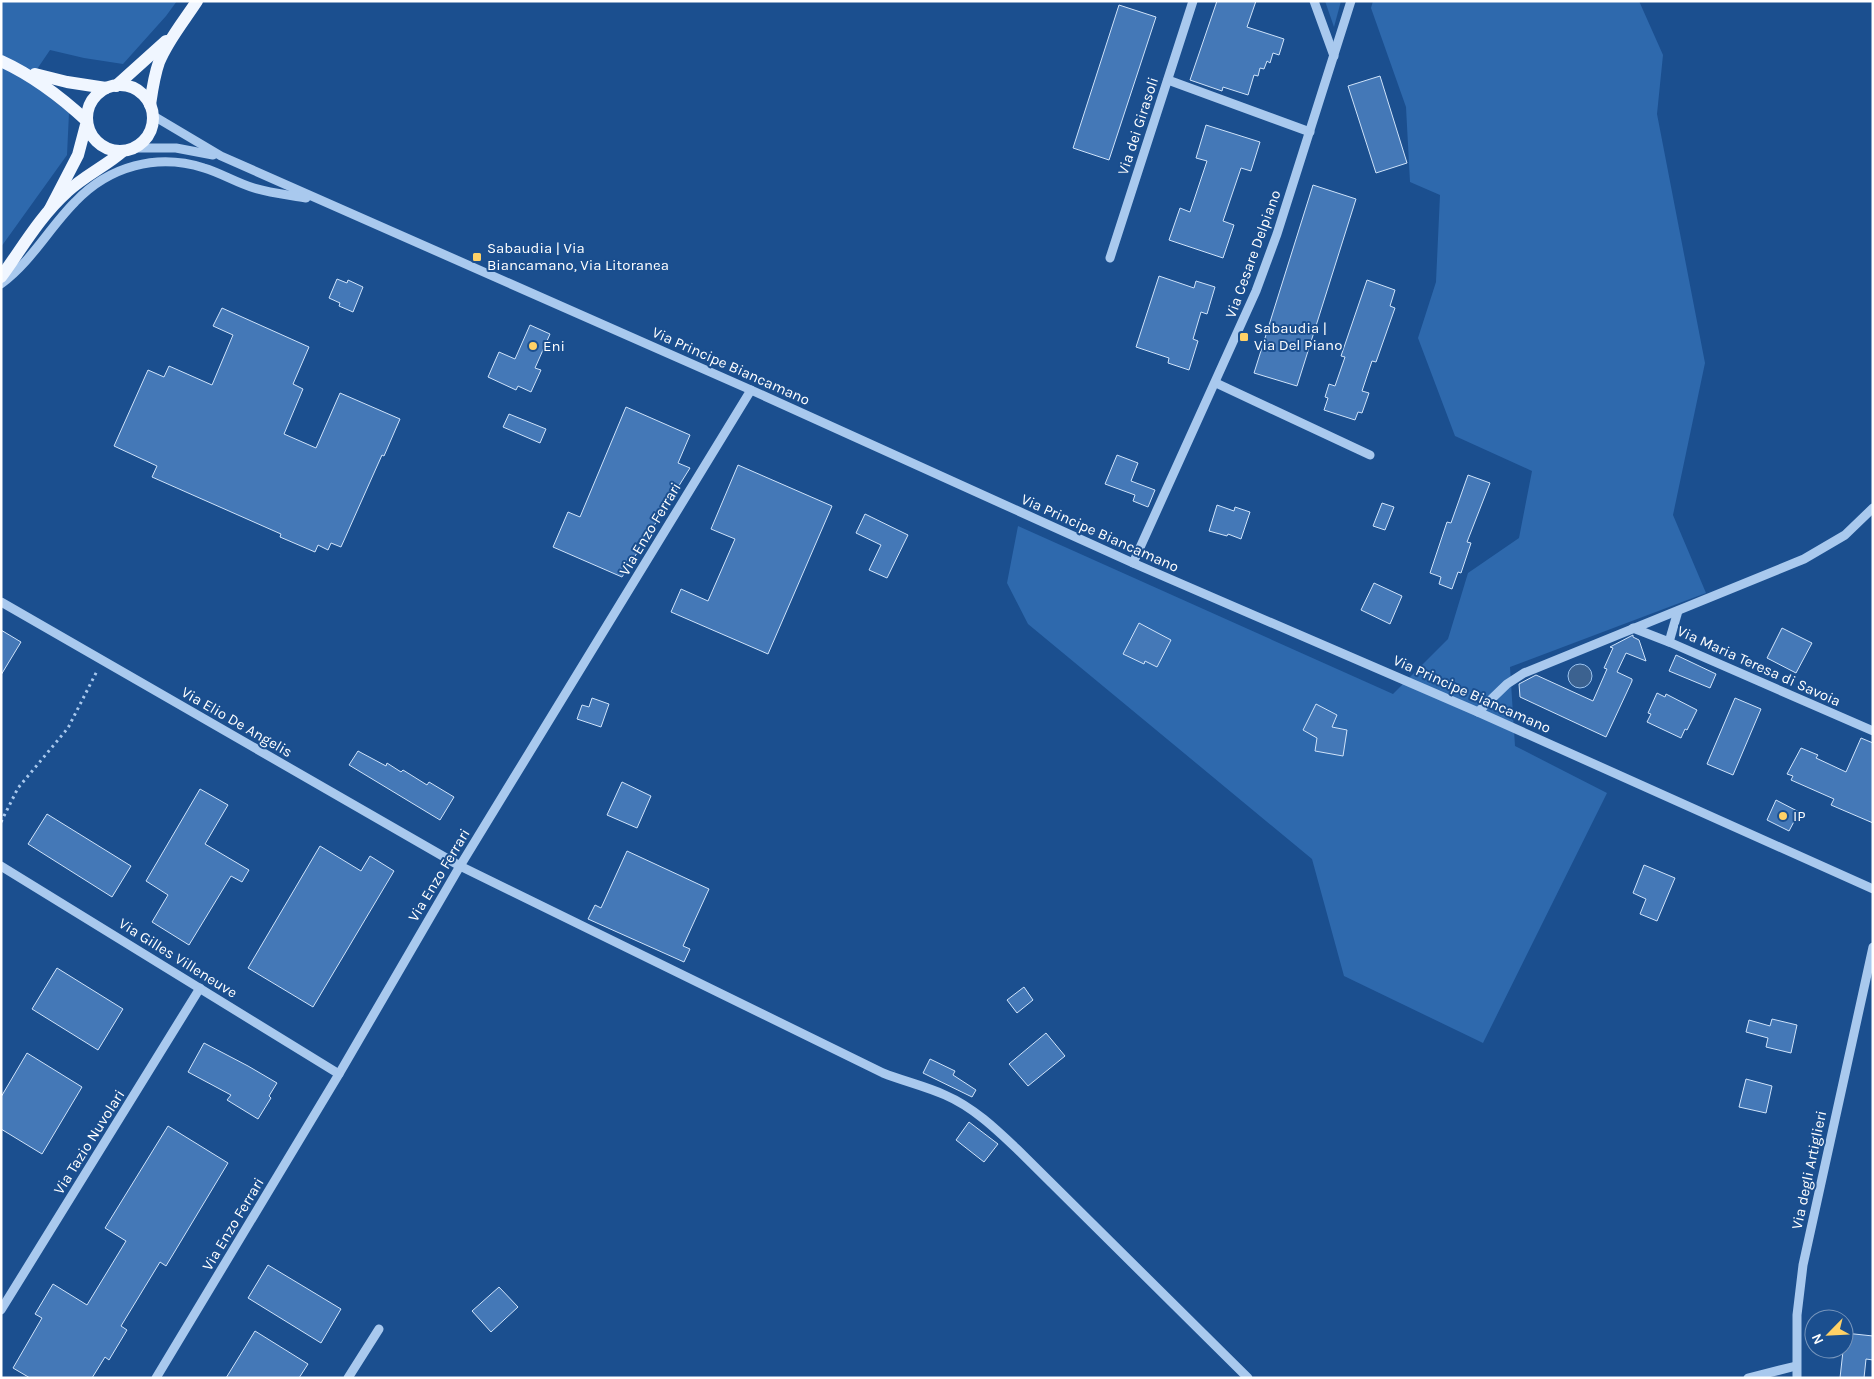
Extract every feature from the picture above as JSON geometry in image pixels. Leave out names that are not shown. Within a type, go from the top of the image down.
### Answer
[{"type":"main road","points":[[50,209],[78,182],[142,143],[148,135],[152,125],[151,110],[159,63],[174,35],[197,1]]},
{"type":"main road","points":[[1,277],[50,209],[78,155],[91,102],[98,94],[111,87],[174,35]]},
{"type":"main road","points":[[1,61],[25,72],[56,93],[87,121],[90,132],[103,147],[113,150],[128,150]]},
{"type":"main road","points":[[25,72],[67,82],[111,87],[126,86],[144,96],[151,110]]},
{"type":"street","name":"Via dei Girasoli","points":[[1110,258],[1193,1]]},
{"type":"street","points":[[1314,1],[1334,56]]},
{"type":"street","name":"Via Cesare Delpiano","points":[[1133,563],[1216,383],[1263,274],[1351,1]]},
{"type":"street","points":[[1168,80],[1310,132]]},
{"type":"street","name":"Via Principe Biancamano","points":[[151,110],[221,156],[751,390],[1133,563],[1478,712],[1873,889]]},
{"type":"street","name":"Via Principe Biancamano","points":[[128,150],[176,148],[221,156]]},
{"type":"street","name":"Via Principe Biancamano","points":[[1,284],[31,257],[61,218],[86,192],[107,176],[135,165],[164,161],[192,164],[207,168],[244,185],[261,190],[318,199]]},
{"type":"street","points":[[1216,383],[1370,455]]},
{"type":"street","name":"Via Enzo Ferrari","points":[[156,1378],[339,1074],[460,866],[751,390]]},
{"type":"street","points":[[1478,712],[1502,688],[1518,676],[1804,559],[1845,535],[1873,508]]},
{"type":"street","name":"Via Elio De Angelis","points":[[1,602],[460,866],[883,1072],[909,1083],[928,1088],[961,1103],[992,1126],[1018,1150],[1248,1378]]},
{"type":"street","points":[[1669,642],[1678,611]]},
{"type":"street","name":"Via Maria Teresa di Savoia","points":[[1633,628],[1873,731]]},
{"type":"street","name":"Via Gilles Villeneuve","points":[[1,866],[339,1074]]},
{"type":"street","name":"Via degli Artiglieri","points":[[1797,1378],[1798,1315],[1803,1265],[1830,1139],[1871,967],[1873,947]]},
{"type":"street","name":"Via Tazio Nuvolari","points":[[1,1310],[200,988]]},
{"type":"street","points":[[348,1378],[379,1329]]},
{"type":"street","points":[[1748,1378],[1796,1366]]},
{"type":"path","points":[[1,822],[18,788],[68,728],[103,661]]},
{"type":"shaded area","points":[[1,1],[177,1],[123,64],[50,50],[29,81],[69,113],[67,155],[1,247]]},
{"type":"shaded area","points":[[1325,1],[1341,1],[1334,27]]},
{"type":"shaded area","points":[[1373,1],[1639,1],[1663,55],[1657,114],[1705,363],[1673,515],[1706,593],[1510,667],[1515,746],[1607,793],[1483,1043],[1344,976],[1312,859],[1028,624],[1007,583],[1018,526],[1393,694],[1448,639],[1468,573],[1519,538],[1532,471],[1455,436],[1418,338],[1436,282],[1440,195],[1410,182],[1406,107],[1371,8]]},
{"type":"shaded area","points":[[1580,664],[1589,667],[1592,676],[1589,685],[1580,688],[1571,685],[1568,676],[1571,667]]},
{"type":"building","points":[[1217,1],[1256,1],[1247,27],[1284,39],[1279,55],[1273,53],[1270,63],[1267,61],[1264,69],[1260,68],[1258,76],[1254,75],[1248,95],[1223,87],[1222,91],[1190,80]]},
{"type":"building","points":[[1119,5],[1156,17],[1109,160],[1073,148]]},
{"type":"building","points":[[1380,76],[1407,163],[1376,173],[1348,86]]},
{"type":"building","points":[[1206,125],[1260,142],[1251,171],[1241,168],[1223,221],[1234,225],[1223,258],[1169,240],[1180,208],[1190,212],[1207,161],[1196,158]]},
{"type":"building","points":[[1313,185],[1356,199],[1297,386],[1254,373]]},
{"type":"building","points":[[1159,276],[1194,288],[1196,281],[1215,287],[1207,314],[1201,312],[1193,339],[1198,341],[1189,370],[1168,363],[1169,358],[1136,347]]},
{"type":"building","points":[[337,279],[347,283],[348,280],[363,287],[353,312],[339,306],[340,303],[329,298]]},
{"type":"building","points":[[1367,280],[1395,290],[1390,306],[1395,308],[1376,362],[1372,361],[1362,391],[1369,393],[1362,413],[1358,412],[1355,420],[1324,410],[1328,398],[1325,397],[1329,384],[1335,386],[1345,357],[1341,356]]},
{"type":"building","points":[[222,308],[309,347],[293,384],[303,389],[284,434],[316,448],[340,393],[400,419],[341,547],[331,543],[328,550],[318,545],[315,552],[280,537],[281,534],[152,477],[157,466],[114,446],[148,370],[164,377],[169,366],[212,385],[233,335],[213,326]]},
{"type":"building","points":[[530,325],[550,334],[535,368],[541,370],[531,392],[518,386],[516,390],[488,377],[499,352],[515,359]]},
{"type":"building","points":[[626,407],[690,435],[678,463],[690,468],[622,577],[553,547],[568,512],[580,517]]},
{"type":"building","points":[[509,414],[546,429],[540,443],[503,427]]},
{"type":"building","points":[[1117,455],[1138,463],[1131,481],[1155,490],[1148,507],[1133,501],[1135,495],[1105,484]]},
{"type":"building","points":[[738,465],[832,506],[768,654],[671,612],[681,589],[708,601],[735,539],[711,529]]},
{"type":"building","points":[[1468,475],[1490,483],[1467,542],[1471,543],[1461,573],[1458,572],[1452,589],[1439,584],[1441,577],[1430,573],[1447,522],[1451,523]]},
{"type":"building","points":[[1382,503],[1394,507],[1385,530],[1373,526]]},
{"type":"building","points":[[1217,505],[1234,511],[1235,507],[1250,512],[1241,539],[1228,534],[1227,536],[1209,531]]},
{"type":"building","points":[[865,514],[908,535],[887,578],[869,570],[881,545],[856,533]]},
{"type":"building","points":[[1374,583],[1402,596],[1390,624],[1361,610]]},
{"type":"building","points":[[1139,623],[1171,640],[1157,667],[1145,661],[1144,664],[1123,654]]},
{"type":"building","points":[[1782,628],[1812,643],[1796,673],[1767,658]]},
{"type":"building","points":[[1,630],[21,642],[1,675]]},
{"type":"building","points":[[1633,635],[1633,637],[1639,640],[1646,661],[1626,653],[1617,672],[1632,679],[1632,681],[1606,737],[1520,697],[1519,684],[1536,675],[1593,701],[1607,669],[1604,668],[1613,648],[1610,647]]},
{"type":"building","points":[[1676,655],[1716,674],[1710,688],[1669,671]]},
{"type":"building","points":[[1657,693],[1665,697],[1666,694],[1697,710],[1681,738],[1647,722],[1651,714],[1648,713]]},
{"type":"building","points":[[592,698],[609,704],[601,727],[577,719],[582,705],[589,707]]},
{"type":"building","points":[[1735,698],[1761,709],[1733,775],[1707,764]]},
{"type":"building","points":[[1316,704],[1337,715],[1332,727],[1347,730],[1343,756],[1315,751],[1317,738],[1303,730]]},
{"type":"building","points":[[1861,738],[1873,743],[1873,823],[1831,805],[1834,799],[1791,780],[1793,776],[1787,774],[1801,748],[1818,755],[1816,758],[1846,772]]},
{"type":"building","points":[[358,751],[386,766],[387,763],[401,772],[403,770],[427,785],[429,782],[454,797],[440,820],[349,765]]},
{"type":"building","points":[[622,782],[651,796],[637,828],[607,815]]},
{"type":"building","points":[[200,789],[228,805],[205,844],[249,870],[242,882],[231,876],[189,945],[152,922],[168,895],[146,881]]},
{"type":"building","name":"IP","points":[[1776,800],[1799,812],[1789,831],[1767,820]]},
{"type":"building","points":[[47,814],[131,866],[112,897],[28,844]]},
{"type":"building","points":[[320,846],[361,871],[370,856],[394,871],[313,1007],[248,968]]},
{"type":"building","points":[[627,851],[709,889],[683,946],[690,949],[684,962],[588,919],[595,905],[601,908]]},
{"type":"building","points":[[1644,865],[1675,878],[1657,921],[1640,914],[1646,899],[1633,893]]},
{"type":"building","points":[[57,968],[123,1009],[98,1050],[32,1009]]},
{"type":"building","points":[[1024,987],[1033,1000],[1017,1013],[1007,1000]]},
{"type":"building","points":[[1772,1019],[1797,1025],[1791,1053],[1766,1047],[1768,1038],[1746,1032],[1749,1020],[1770,1026]]},
{"type":"building","points":[[1046,1033],[1065,1056],[1028,1086],[1009,1064]]},
{"type":"building","points":[[204,1043],[277,1083],[269,1096],[271,1098],[258,1119],[227,1100],[231,1095],[188,1072]]},
{"type":"building","points":[[27,1053],[82,1087],[42,1154],[1,1129],[1,1097]]},
{"type":"building","points":[[930,1059],[955,1071],[953,1075],[976,1090],[972,1097],[923,1073]]},
{"type":"building","points":[[1746,1079],[1772,1086],[1766,1113],[1739,1107]]},
{"type":"building","points":[[969,1122],[998,1144],[984,1162],[956,1140]]},
{"type":"building","points":[[168,1126],[228,1163],[166,1266],[160,1262],[121,1326],[127,1330],[109,1360],[105,1357],[92,1378],[30,1378],[13,1368],[42,1318],[35,1314],[53,1284],[87,1305],[126,1241],[105,1228]]},
{"type":"building","points":[[268,1265],[341,1309],[321,1343],[248,1298]]},
{"type":"building","points":[[499,1287],[518,1307],[491,1332],[472,1311]]},
{"type":"building","points":[[255,1331],[308,1364],[299,1378],[226,1378]]},
{"type":"building","points":[[1854,1334],[1873,1336],[1873,1360],[1866,1359],[1864,1378],[1840,1378],[1842,1359],[1854,1359]]},
{"type":"place","name":"Sabaudia | Via Biancamano, Via Litoranea","points":[[477,257]]},
{"type":"place","name":"Sabaudia | Via Del Piano","points":[[1244,337]]},
{"type":"place","name":"Eni","points":[[533,346]]},
{"type":"place","name":"IP","points":[[1783,816]]}]
